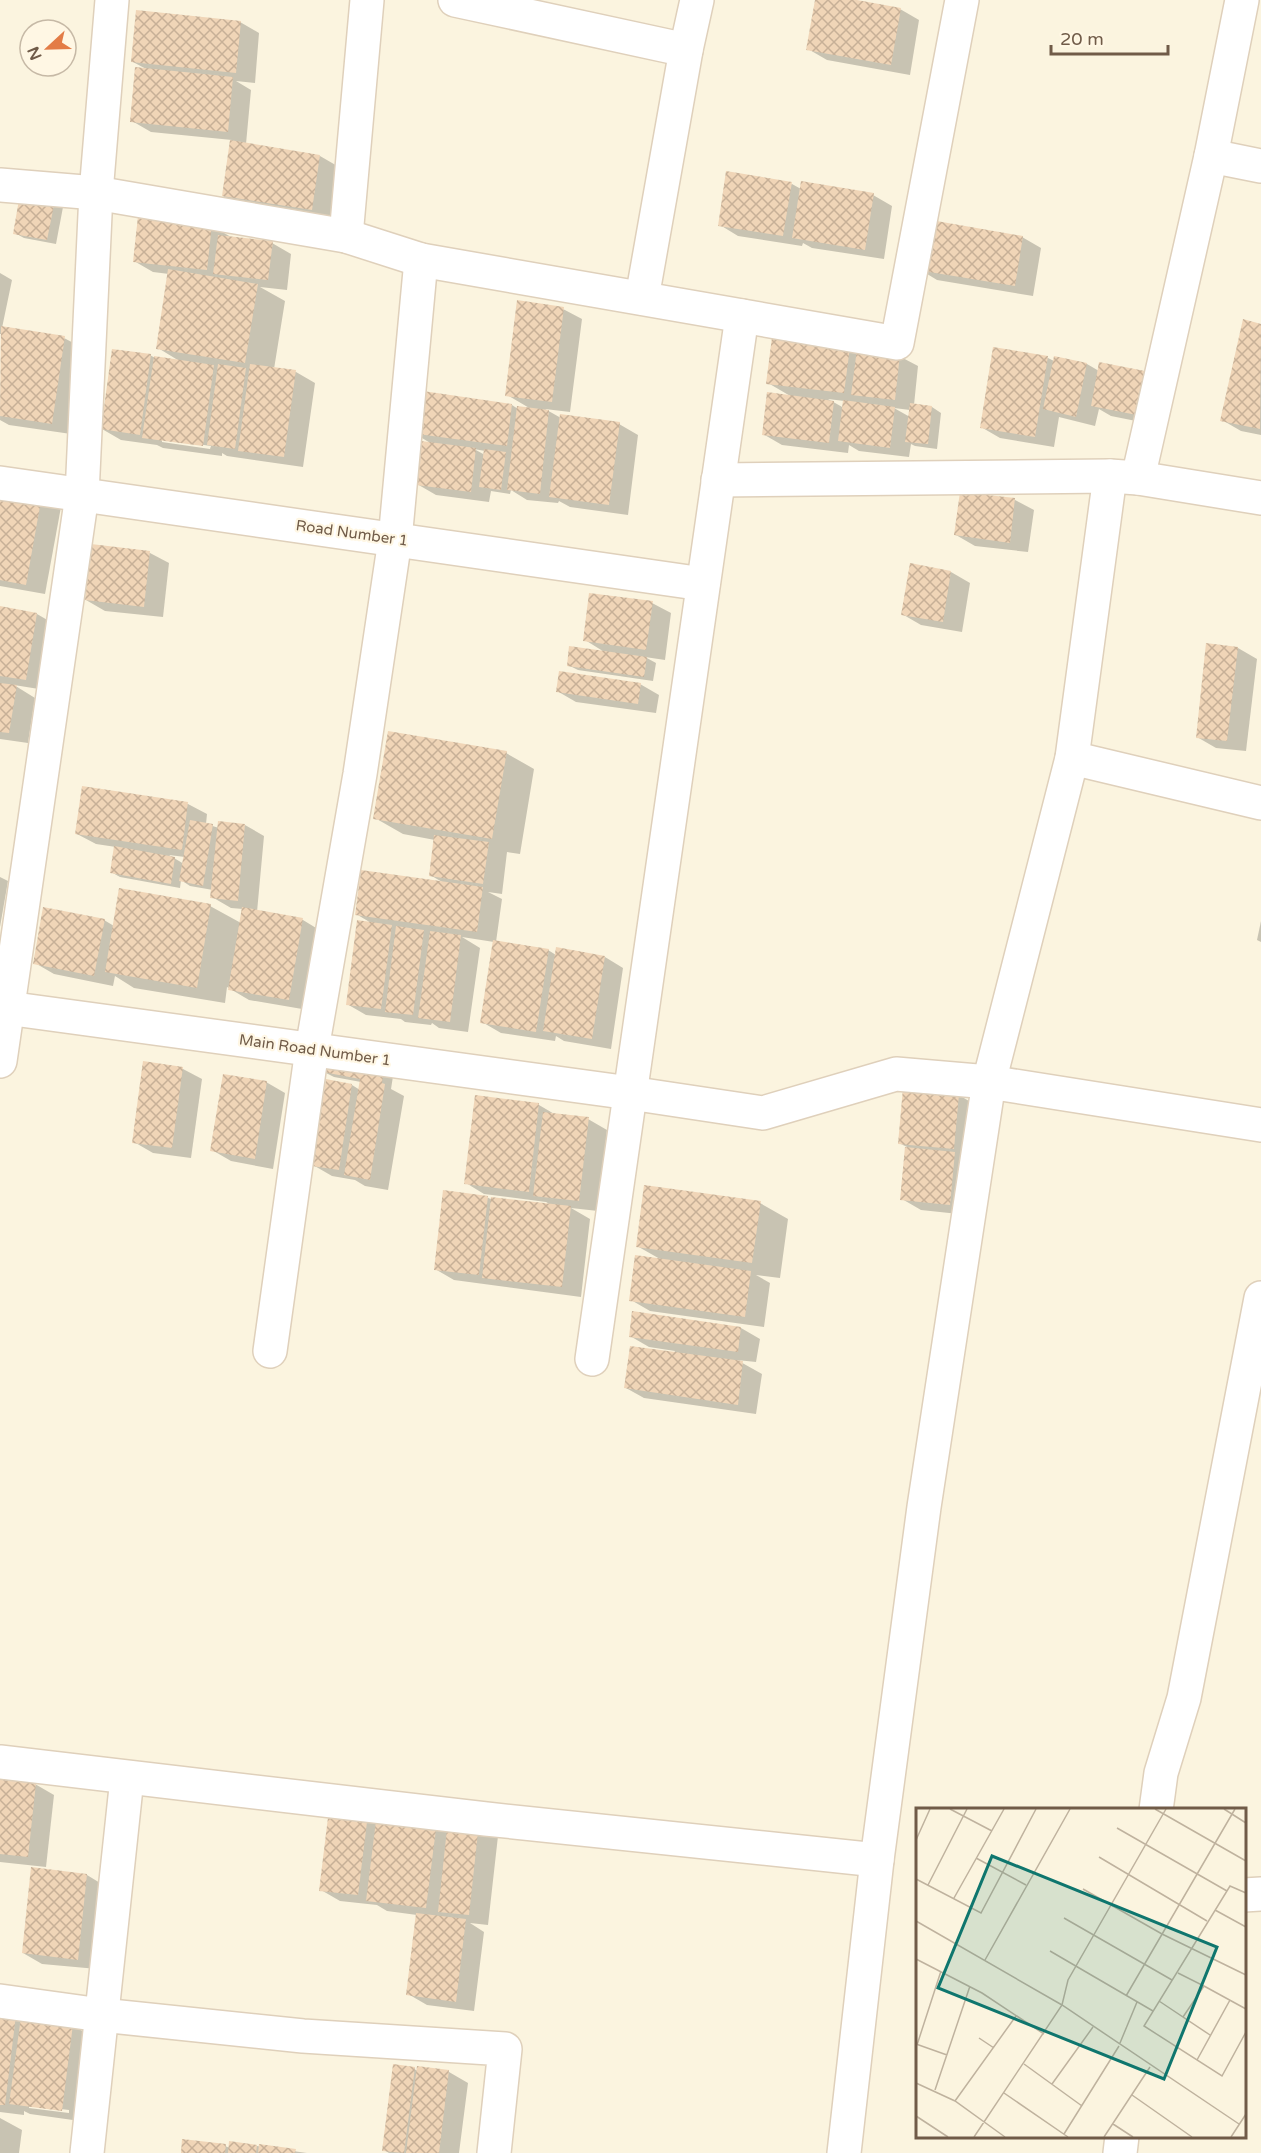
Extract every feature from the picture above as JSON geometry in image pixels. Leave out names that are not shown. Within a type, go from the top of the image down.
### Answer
[{"type":"street","points":[[0,1061],[3,1007],[82,495],[96,193],[112,0]]},
{"type":"street","points":[[346,236],[367,0]]},
{"type":"street","points":[[455,0],[686,50]]},
{"type":"street","points":[[642,298],[697,0]]},
{"type":"street","points":[[0,184],[96,193],[346,236],[421,260],[897,343],[962,0]]},
{"type":"street","points":[[844,2153],[877,1860],[924,1507],[989,1082],[1072,758],[1124,477],[1211,156],[1242,0]]},
{"type":"street","points":[[1211,156],[1261,165]]},
{"type":"street","points":[[270,1351],[312,1049],[360,774],[394,540],[421,260]]},
{"type":"street","points":[[592,1359],[742,316]]},
{"type":"street","points":[[718,480],[1124,477],[1261,498]]},
{"type":"street","name":"Road Number 1","points":[[0,483],[703,584]]},
{"type":"street","points":[[1072,758],[1261,803]]},
{"type":"street","name":"Main Road Number 1","points":[[3,1007],[763,1113],[896,1074],[989,1082],[1261,1125]]},
{"type":"street","points":[[1156,1808],[1161,1773],[1184,1698],[1250,1423],[1261,1298]]},
{"type":"street","points":[[0,1762],[486,1820],[877,1860]]},
{"type":"street","points":[[87,2153],[127,1778]]},
{"type":"street","points":[[1246,1895],[1261,1894]]},
{"type":"street","points":[[0,2001],[101,2015],[303,2036],[505,2049],[494,2153]]},
{"type":"street","points":[[1120,2153],[1122,2138]]},
{"type":"building","points":[[815,0],[857,0],[901,8],[891,65],[806,50]]},
{"type":"building","points":[[136,10],[241,21],[236,73],[131,62]]},
{"type":"building","points":[[135,67],[233,77],[228,132],[130,122]]},
{"type":"building","points":[[230,140],[320,155],[312,210],[222,196]]},
{"type":"building","points":[[726,171],[792,182],[783,236],[718,226]]},
{"type":"building","points":[[801,181],[874,193],[865,250],[792,238]]},
{"type":"building","points":[[20,194],[55,200],[47,240],[13,234]]},
{"type":"building","points":[[138,216],[212,224],[207,270],[133,262]]},
{"type":"building","points":[[925,219],[1023,236],[1015,286],[917,270]]},
{"type":"building","points":[[218,235],[273,241],[268,280],[213,274]]},
{"type":"building","points":[[168,269],[258,284],[245,363],[156,349]]},
{"type":"building","points":[[517,300],[564,307],[552,402],[505,396]]},
{"type":"building","points":[[1243,319],[1261,324],[1260,429],[1220,421]]},
{"type":"building","points":[[1,326],[65,336],[52,424],[0,416]]},
{"type":"building","points":[[772,337],[850,347],[844,393],[766,384]]},
{"type":"building","points":[[993,347],[1048,356],[1035,437],[980,428]]},
{"type":"building","points":[[112,349],[151,354],[140,435],[101,429]]},
{"type":"building","points":[[857,349],[900,354],[895,400],[851,395]]},
{"type":"building","points":[[154,356],[214,365],[203,446],[142,438]]},
{"type":"building","points":[[1054,356],[1087,363],[1076,417],[1043,409]]},
{"type":"building","points":[[1099,362],[1145,371],[1137,415],[1091,406]]},
{"type":"building","points":[[218,364],[246,368],[235,449],[207,445]]},
{"type":"building","points":[[250,364],[296,370],[284,457],[238,451]]},
{"type":"building","points":[[416,390],[512,404],[507,446],[410,433]]},
{"type":"building","points":[[767,392],[834,401],[829,443],[762,435]]},
{"type":"building","points":[[843,400],[895,407],[890,448],[838,441]]},
{"type":"building","points":[[910,403],[932,406],[928,444],[905,442]]},
{"type":"building","points":[[517,406],[549,410],[540,494],[507,490]]},
{"type":"building","points":[[560,414],[620,422],[609,505],[549,497]]},
{"type":"building","points":[[421,441],[476,448],[471,492],[416,485]]},
{"type":"building","points":[[484,449],[506,452],[501,490],[479,487]]},
{"type":"building","points":[[0,487],[42,495],[26,585],[0,580]]},
{"type":"building","points":[[960,492],[1015,498],[1010,543],[954,535]]},
{"type":"building","points":[[91,544],[150,551],[144,607],[85,600]]},
{"type":"building","points":[[910,563],[951,571],[943,622],[901,615]]},
{"type":"building","points":[[589,593],[653,601],[646,650],[583,641]]},
{"type":"building","points":[[0,606],[37,613],[26,680],[0,676]]},
{"type":"building","points":[[1206,643],[1238,647],[1227,741],[1196,738]]},
{"type":"building","points":[[569,646],[647,657],[644,677],[567,666]]},
{"type":"building","points":[[559,671],[641,683],[638,704],[556,692]]},
{"type":"building","points":[[0,683],[17,685],[9,733],[0,732]]},
{"type":"building","points":[[388,731],[507,751],[492,839],[373,819]]},
{"type":"building","points":[[82,786],[188,802],[182,850],[75,834]]},
{"type":"building","points":[[190,820],[213,824],[203,886],[179,881]]},
{"type":"building","points":[[218,821],[245,824],[238,901],[210,898]]},
{"type":"building","points":[[434,835],[489,842],[483,884],[429,876]]},
{"type":"building","points":[[114,846],[175,857],[171,884],[110,873]]},
{"type":"building","points":[[361,870],[483,887],[477,932],[355,915]]},
{"type":"building","points":[[119,888],[211,904],[197,988],[105,972]]},
{"type":"building","points":[[43,907],[105,919],[94,976],[33,964]]},
{"type":"building","points":[[242,907],[303,918],[289,1000],[228,990]]},
{"type":"building","points":[[357,920],[392,925],[381,1009],[346,1005]]},
{"type":"building","points":[[396,926],[424,930],[413,1015],[385,1012]]},
{"type":"building","points":[[430,931],[461,935],[450,1022],[418,1018]]},
{"type":"building","points":[[493,940],[549,949],[536,1032],[480,1023]]},
{"type":"building","points":[[556,947],[605,956],[592,1039],[543,1031]]},
{"type":"building","points":[[325,1053],[385,1063],[382,1083],[385,1084],[370,1180],[344,1175],[360,1079],[323,1072]]},
{"type":"building","points":[[143,1061],[183,1067],[172,1148],[132,1143]]},
{"type":"building","points":[[223,1074],[267,1081],[255,1159],[210,1151]]},
{"type":"building","points":[[326,1079],[352,1084],[339,1170],[312,1166]]},
{"type":"building","points":[[903,1088],[959,1094],[954,1149],[898,1144]]},
{"type":"building","points":[[475,1095],[539,1103],[529,1192],[464,1184]]},
{"type":"building","points":[[543,1112],[589,1117],[579,1201],[533,1196]]},
{"type":"building","points":[[905,1147],[955,1152],[950,1205],[900,1200]]},
{"type":"building","points":[[644,1185],[761,1201],[752,1263],[636,1247]]},
{"type":"building","points":[[443,1190],[488,1196],[479,1275],[434,1270]]},
{"type":"building","points":[[491,1197],[571,1206],[562,1287],[482,1278]]},
{"type":"building","points":[[635,1255],[751,1271],[745,1317],[629,1301]]},
{"type":"building","points":[[632,1311],[741,1327],[738,1352],[629,1337]]},
{"type":"building","points":[[630,1346],[743,1361],[738,1405],[624,1388]]},
{"type":"building","points":[[0,1778],[36,1783],[28,1857],[0,1854]]},
{"type":"building","points":[[329,1809],[368,1814],[358,1895],[319,1891]]},
{"type":"building","points":[[377,1813],[437,1821],[426,1908],[366,1901]]},
{"type":"building","points":[[448,1820],[479,1823],[469,1915],[438,1912]]},
{"type":"building","points":[[31,1867],[87,1874],[78,1960],[22,1953]]},
{"type":"building","points":[[416,1913],[466,1919],[456,2002],[406,1995]]},
{"type":"building","points":[[0,2013],[16,2015],[5,2105],[0,2105]]},
{"type":"building","points":[[21,2017],[73,2024],[62,2111],[9,2104]]},
{"type":"building","points":[[393,2064],[415,2067],[404,2153],[382,2151]]},
{"type":"building","points":[[417,2066],[449,2070],[439,2153],[406,2153]]},
{"type":"building","points":[[182,2139],[226,2144],[225,2153],[181,2153]]},
{"type":"building","points":[[229,2141],[257,2145],[256,2153],[228,2153]]},
{"type":"building","points":[[259,2144],[296,2149],[295,2153],[258,2153]]}]
